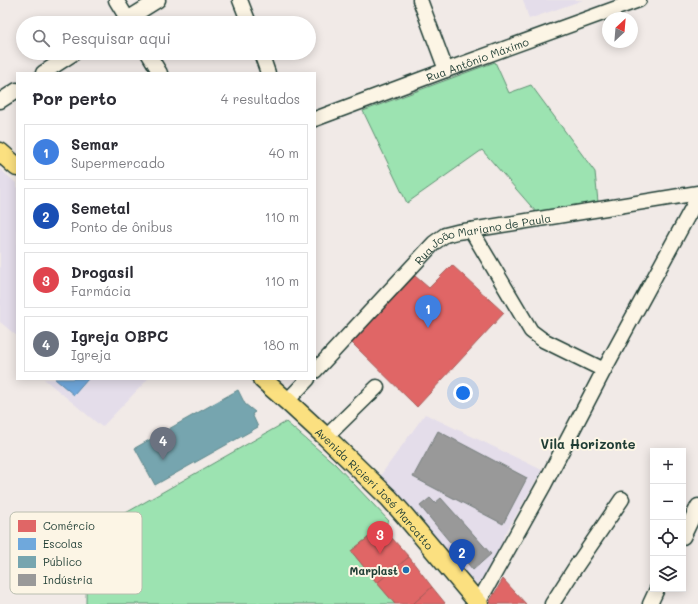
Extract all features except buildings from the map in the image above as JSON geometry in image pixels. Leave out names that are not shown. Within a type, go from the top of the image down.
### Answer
[{"type":"main road","points":[[0,152],[16,166]]},
{"type":"main road","name":"Avenida Ricieri José Marcatto","points":[[263,380],[326,437],[405,516],[479,603]]},
{"type":"street","points":[[116,0],[123,16]]},
{"type":"street","points":[[135,16],[158,0]]},
{"type":"street","points":[[240,0],[246,16]]},
{"type":"street","points":[[420,0],[446,70]]},
{"type":"street","name":"Rua Antônio Máximo","points":[[316,119],[618,4],[639,0]]},
{"type":"street","points":[[45,72],[63,60]]},
{"type":"street","points":[[152,60],[159,72]]},
{"type":"street","points":[[263,60],[268,72]]},
{"type":"street","points":[[0,101],[16,91]]},
{"type":"street","name":"Rua João Mariano de Paula","points":[[316,370],[434,243],[445,235],[698,193]]},
{"type":"street","points":[[479,603],[698,197]]},
{"type":"street","points":[[471,230],[531,331],[543,340],[604,370]]},
{"type":"street","points":[[287,401],[307,380]]},
{"type":"street","points":[[326,437],[377,387]]},
{"type":"street","points":[[552,604],[622,499]]},
{"type":"street","points":[[686,531],[698,506]]},
{"type":"street","points":[[650,604],[656,592]]},
{"type":"shaded area","points":[[523,0],[583,0],[529,19]]},
{"type":"shaded area","points":[[0,169],[16,183],[16,335],[0,322]]},
{"type":"shaded area","points":[[45,380],[147,380],[102,427]]},
{"type":"shaded area","points":[[425,414],[542,470],[503,538],[501,549],[480,584],[475,583],[470,579],[421,519],[380,476]]},
{"type":"green space","points":[[495,62],[509,93],[531,85],[595,172],[598,202],[537,213],[482,150],[407,203],[363,111]]},
{"type":"green space","points":[[286,422],[335,464],[389,521],[351,551],[395,604],[86,604],[86,594],[142,594],[142,512],[128,512]]},
{"type":"place","name":"Semar","points":[[428,328]]},
{"type":"place","name":"Igreja OBPC","points":[[163,460]]},
{"type":"place","name":"Drogasil","points":[[380,554]]},
{"type":"place","name":"Marplast","points":[[406,570]]},
{"type":"place","name":"Semetal","points":[[462,572]]},
{"type":"district","name":"Vila Horizonte","points":[[588,443]]}]
